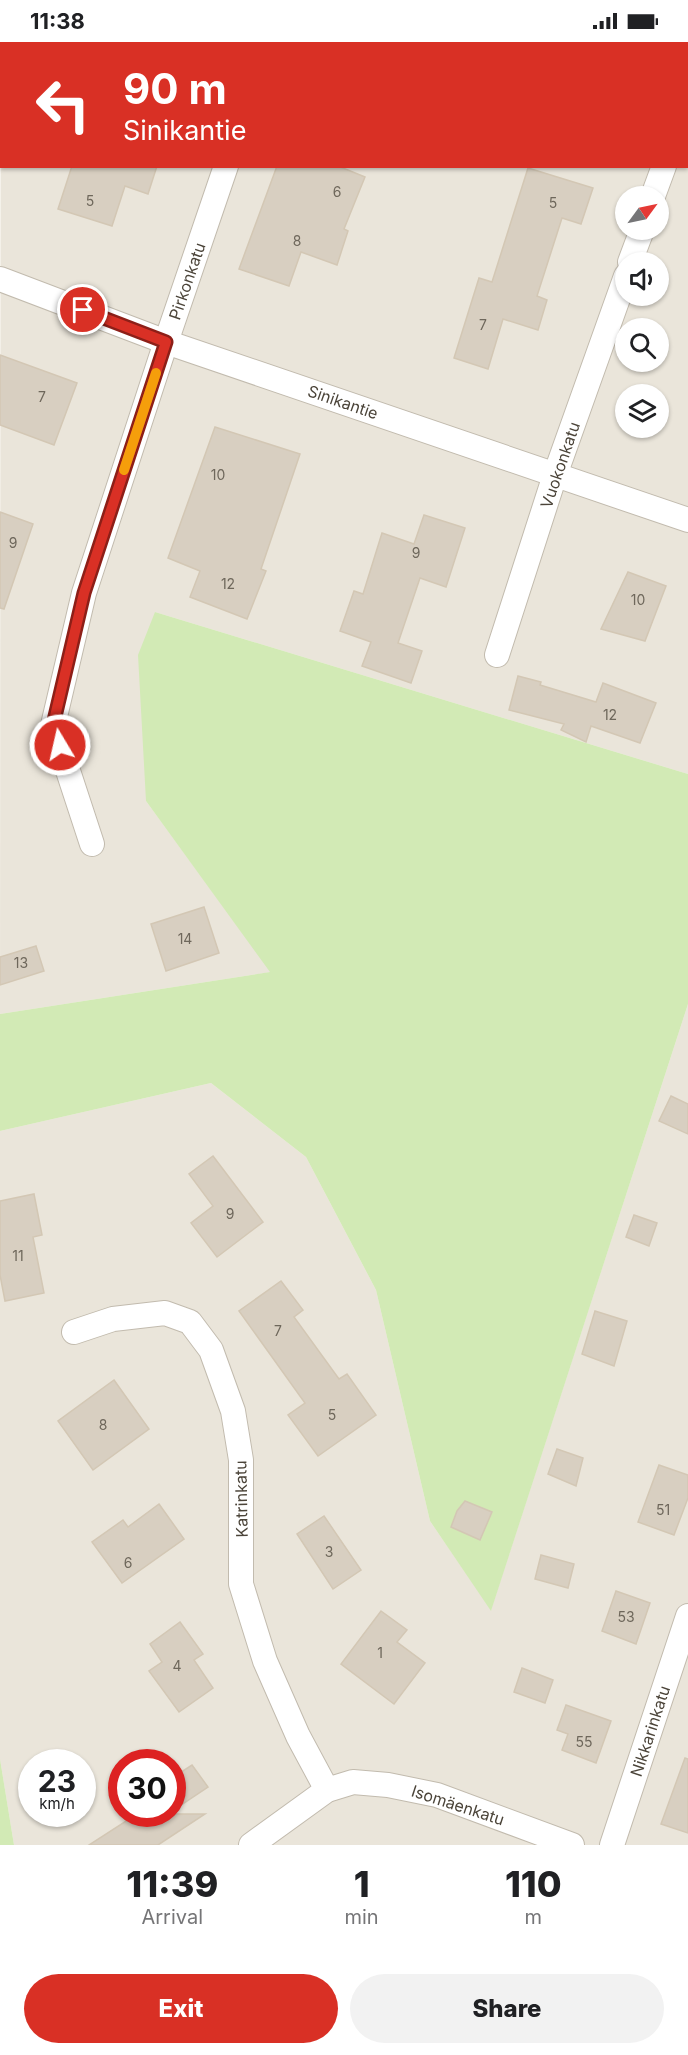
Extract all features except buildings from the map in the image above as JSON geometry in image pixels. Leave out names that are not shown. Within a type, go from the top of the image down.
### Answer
[{"type":"street","name":"Pirkonkatu","points":[[92,844],[53,725],[84,593],[225,168]]},
{"type":"street","points":[[657,186],[663,168]]},
{"type":"street","name":"Sinikantie","points":[[0,279],[166,342],[688,520]]},
{"type":"street","name":"Vuokonkatu","points":[[497,655],[555,475],[615,306]]},
{"type":"street","name":"Katrinkatu","points":[[74,1332],[113,1318],[165,1313],[190,1322],[211,1350],[233,1411],[241,1460],[242,1584],[265,1661],[298,1736],[327,1790]]},
{"type":"street","name":"Nikkarinkatu","points":[[612,1845],[688,1616]]},
{"type":"street","name":"Isomäenkatu","points":[[251,1845],[327,1790],[353,1782],[388,1785],[437,1795],[572,1845]]},
{"type":"shaded area","points":[[1,168],[688,168],[688,774],[155,612],[146,801],[271,972],[0,1014]]},
{"type":"shaded area","points":[[688,1004],[688,1845],[14,1845],[0,1759],[0,1131],[211,1083],[306,1157],[376,1290],[430,1521],[491,1610]]},
{"type":"green space","points":[[155,612],[688,774],[688,1004],[491,1611],[430,1521],[376,1290],[306,1157],[211,1083],[0,1131],[0,1014],[270,972],[146,801],[138,655]]},
{"type":"green space","points":[[0,1759],[14,1845],[0,1845]]},
{"type":"slow traffic","points":[[124,470],[156,373]]},
{"type":"route","points":[[60,745],[53,725],[84,593],[166,342],[83,310]]}]
